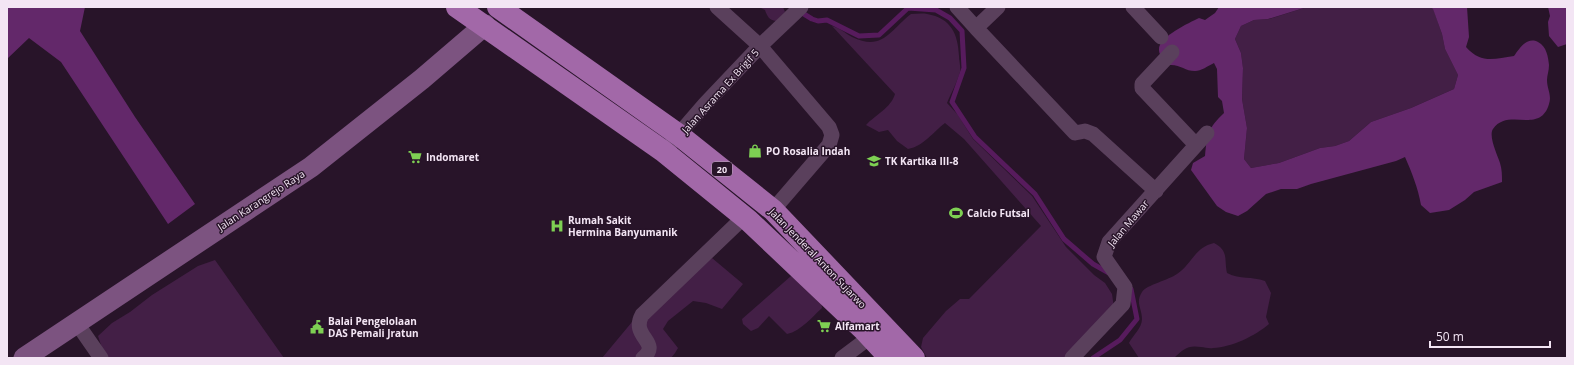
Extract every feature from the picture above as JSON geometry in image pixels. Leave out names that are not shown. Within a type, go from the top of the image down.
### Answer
[{"type":"highway","name":"20","points":[[457,7],[488,28]]},
{"type":"highway","name":"Jalan Jenderal Anton Sujarwo","points":[[503,8],[679,135],[773,210],[914,358]]},
{"type":"highway","name":"Jalan Jenderal Anton Sujarwo","points":[[488,28],[663,151],[744,217],[870,337],[890,358]]},
{"type":"main road","name":"Jalan Karangrejo Raya","points":[[24,358],[311,167],[488,28]]},
{"type":"street","name":"Jalan Asrama Ex Brigif 5","points":[[717,7],[760,46],[829,127],[832,135],[829,145],[773,210]]},
{"type":"street","points":[[957,7],[1075,133],[1085,131],[1093,134],[1156,191]]},
{"type":"street","points":[[976,28],[998,7]]},
{"type":"street","points":[[1133,7],[1162,37]]},
{"type":"street","name":"Jalan Asrama Ex Brigif 5","points":[[679,135],[705,104],[760,46],[796,11]]},
{"type":"street","points":[[1172,52],[1142,84],[1142,88],[1196,145]]},
{"type":"street","name":"Jalan Mawar","points":[[1072,358],[1123,304],[1125,287],[1104,257],[1109,242],[1207,132]]},
{"type":"street","points":[[663,151],[679,135]]},
{"type":"street","points":[[643,358],[649,349],[649,345],[639,328],[638,322],[642,315],[744,217]]},
{"type":"street","points":[[76,322],[101,358]]},
{"type":"street","points":[[842,358],[870,337]]},
{"type":"shaded area","points":[[7,7],[85,7],[80,31],[135,117],[195,204],[168,224],[61,62],[29,38],[7,59]]},
{"type":"shaded area","points":[[759,7],[783,7],[785,12],[776,21],[770,19],[765,10]]},
{"type":"shaded area","points":[[1219,7],[1307,7],[1268,19],[1254,20],[1241,26],[1235,39],[1241,53],[1243,68],[1242,99],[1247,128],[1244,159],[1251,168],[1279,163],[1320,148],[1335,146],[1349,141],[1371,122],[1411,108],[1454,89],[1458,75],[1445,49],[1442,34],[1431,7],[1467,7],[1469,37],[1466,47],[1477,56],[1494,59],[1514,56],[1527,42],[1534,41],[1541,44],[1546,52],[1549,62],[1547,83],[1550,98],[1549,104],[1545,113],[1539,118],[1531,120],[1507,120],[1499,123],[1493,129],[1492,141],[1501,165],[1502,182],[1474,192],[1465,200],[1449,210],[1430,213],[1421,205],[1405,157],[1396,161],[1297,189],[1281,189],[1266,194],[1247,211],[1238,216],[1226,212],[1217,206],[1191,170],[1193,163],[1205,156],[1211,127],[1224,113],[1222,101],[1218,97],[1217,69],[1214,63],[1197,71],[1169,65],[1159,52],[1160,45],[1169,35],[1199,18],[1205,20],[1215,13]]},
{"type":"shaded area","points":[[1307,7],[1433,8],[1442,34],[1445,49],[1458,75],[1454,89],[1411,108],[1371,122],[1349,141],[1335,146],[1320,148],[1279,163],[1251,168],[1244,159],[1247,128],[1242,99],[1243,68],[1241,53],[1235,39],[1241,26],[1254,20],[1269,19]]},
{"type":"shaded area","points":[[1548,7],[1567,7],[1567,44],[1558,47],[1549,36],[1548,22],[1550,16]]},
{"type":"shaded area","points":[[911,14],[935,16],[942,19],[952,28],[957,41],[960,72],[947,103],[958,115],[973,139],[1032,196],[1066,247],[1094,275],[1105,283],[1112,294],[1114,308],[1067,358],[927,358],[921,347],[923,338],[946,311],[960,299],[969,299],[1041,226],[964,139],[945,123],[924,142],[908,149],[897,141],[888,130],[879,132],[866,125],[890,103],[895,94],[832,26],[863,41],[879,41]]},
{"type":"shaded area","points":[[1214,243],[1224,252],[1227,273],[1265,281],[1271,293],[1266,317],[1269,324],[1250,337],[1228,346],[1212,348],[1189,347],[1174,358],[1139,358],[1129,343],[1142,322],[1139,299],[1142,292],[1144,289],[1177,274],[1202,248]]},
{"type":"shaded area","points":[[712,258],[743,284],[722,309],[706,303],[693,301],[668,321],[663,329],[678,348],[671,358],[602,358],[632,322]]},
{"type":"shaded area","points":[[215,260],[284,358],[108,358],[103,351],[98,336],[112,323],[130,312],[152,295],[198,266]]},
{"type":"shaded area","points":[[791,276],[821,299],[822,308],[797,330],[787,334],[769,316],[758,328],[751,331],[743,324],[742,319]]},
{"type":"waterway","points":[[799,11],[818,21],[827,20],[859,36],[879,35],[908,8],[936,10],[950,18],[962,31],[964,68],[952,102],[975,137],[1035,194],[1064,239],[1093,264],[1109,273]]},
{"type":"waterway","points":[[1093,358],[1120,340],[1137,319],[1131,289]]},
{"type":"place","name":"PO Rosalia Indah","points":[[755,151]]},
{"type":"place","name":"Indomaret","points":[[415,157]]},
{"type":"place","name":"TK Kartika III-8","points":[[874,161]]},
{"type":"place","name":"Calcio Futsal","points":[[956,213]]},
{"type":"place","name":"Rumah Sakit Hermina Banyumanik","points":[[557,226]]},
{"type":"place","name":"Alfamart","points":[[824,326]]},
{"type":"place","name":"Balai Pengelolaan DAS Pemali Jratun","points":[[317,327]]}]
